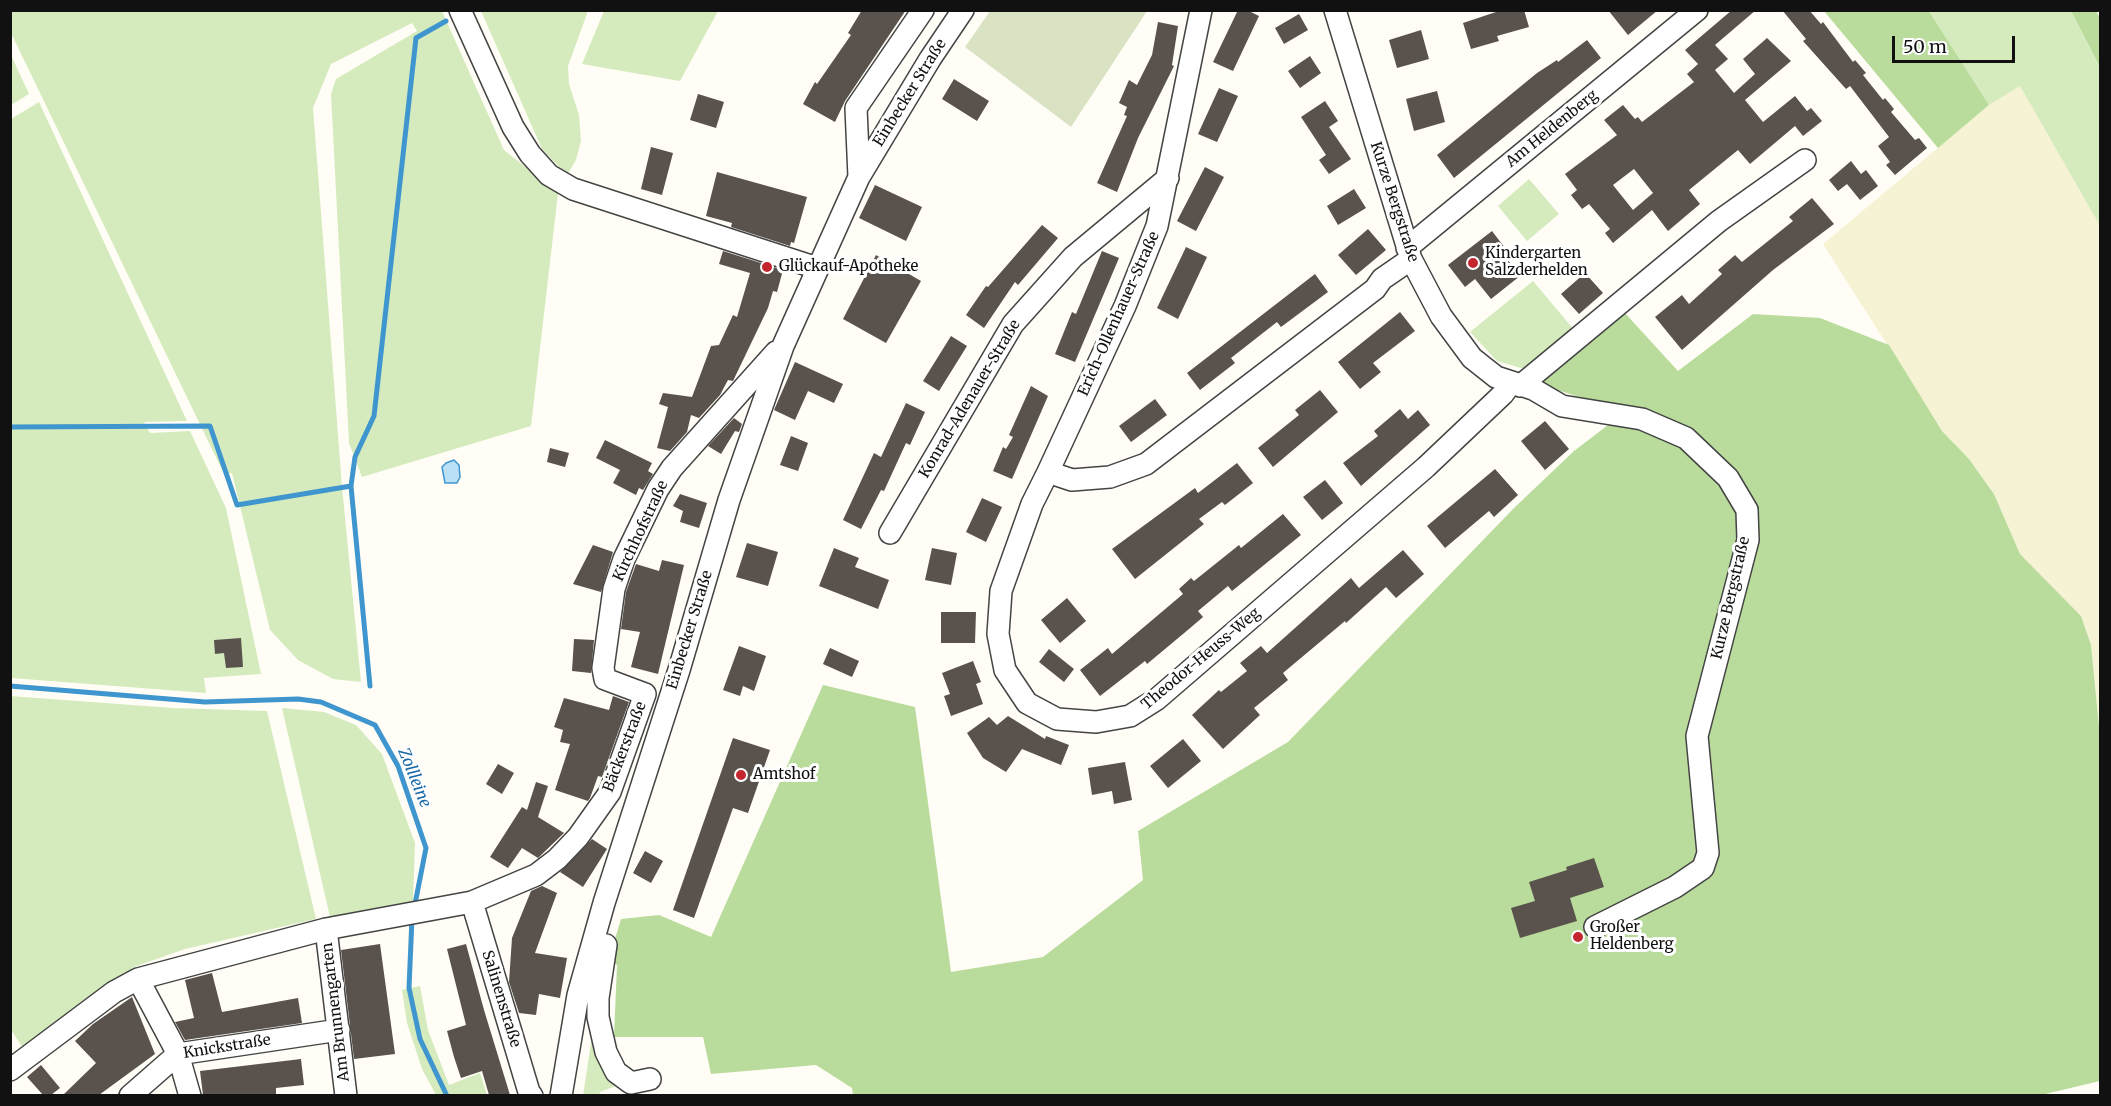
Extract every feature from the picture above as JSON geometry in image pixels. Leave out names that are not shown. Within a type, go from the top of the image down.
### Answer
[{"type":"street","points":[[460,10],[513,127],[530,154],[549,175],[573,189],[817,268]]},
{"type":"street","name":"Einbecker Straße","points":[[859,177],[856,108],[923,10]]},
{"type":"street","name":"Einbecker Straße","points":[[561,1095],[578,995],[604,903],[673,687],[729,500],[783,345],[859,177],[930,59],[963,10]]},
{"type":"street","name":"Erich-Ollenhauer-Straße","points":[[1048,472],[1129,296],[1157,226],[1201,10]]},
{"type":"street","name":"Kurze Bergstraße","points":[[1335,10],[1409,254],[1440,316],[1472,358],[1496,377],[1533,389],[1563,406],[1642,419],[1686,438],[1728,478],[1747,510],[1748,540],[1697,736],[1708,853],[1703,868],[1675,887],[1595,927]]},
{"type":"street","name":"Am Heldenberg","points":[[1409,254],[1697,10]]},
{"type":"street","points":[[1515,384],[1719,221],[1805,160]]},
{"type":"street","name":"Konrad-Adenauer-Straße","points":[[890,533],[1013,324],[1073,257],[1168,178]]},
{"type":"street","points":[[1048,472],[1072,480],[1091,479],[1110,477],[1146,464],[1375,289],[1382,279],[1409,254]]},
{"type":"street","name":"Kirchhofstraße","points":[[645,694],[604,680],[603,668],[614,589],[624,559],[658,489],[672,468],[783,345]]},
{"type":"street","name":"Theodor-Heuss-Weg","points":[[1048,472],[1032,504],[1001,591],[998,634],[1005,670],[1027,703],[1057,718],[1096,722],[1130,716],[1157,699],[1426,467],[1515,384]]},
{"type":"street","name":"Bäckerstraße","points":[[10,1071],[114,992],[138,979],[326,929],[472,902],[536,875],[557,859],[578,837],[610,792],[645,694],[673,687]]},
{"type":"street","name":"Salinenstraße","points":[[472,902],[529,1092],[532,1095]]},
{"type":"street","points":[[604,903],[613,918],[600,967],[598,998],[598,1017],[606,1052],[616,1072],[631,1083],[650,1079]]},
{"type":"street","name":"Am Brunnengarten","points":[[326,929],[346,1095]]},
{"type":"street","points":[[138,979],[178,1054],[190,1095]]},
{"type":"street","name":"Knickstraße","points":[[130,1095],[178,1054],[339,1030]]},
{"type":"shaded area","points":[[2020,86],[2100,226],[2100,737],[2091,645],[2081,616],[2020,554],[1994,494],[1969,459],[1942,431],[1823,244],[1989,105]]},
{"type":"green space","points":[[604,10],[718,11],[680,81],[582,64]]},
{"type":"green space","points":[[10,11],[442,11],[504,150],[558,193],[531,426],[362,477],[349,443],[331,94],[336,79],[417,31],[412,23],[331,64],[313,108],[342,487],[361,682],[333,679],[298,660],[270,630],[232,473],[224,474],[11,33]]},
{"type":"green space","points":[[481,11],[588,11],[568,66],[569,84],[579,115],[581,141],[576,160],[567,175],[542,149]]},
{"type":"green space","points":[[990,11],[1147,11],[1071,127],[965,47]]},
{"type":"green space","points":[[1824,11],[1929,11],[1989,105],[1938,148]]},
{"type":"green space","points":[[1929,11],[2071,11],[2100,67],[2100,226],[2020,86],[1989,105]]},
{"type":"green space","points":[[2071,11],[2096,11],[2100,18],[2100,67]]},
{"type":"green space","points":[[11,55],[29,94],[10,105]]},
{"type":"green space","points":[[39,102],[187,421],[144,422],[150,433],[190,431],[226,508],[261,674],[204,678],[206,693],[11,678],[11,119]]},
{"type":"green space","points":[[1529,179],[1559,214],[1527,241],[1498,206]]},
{"type":"green space","points":[[1533,281],[1575,331],[1524,369],[1497,361],[1470,332]]},
{"type":"green space","points":[[1624,312],[1678,371],[1753,314],[1820,318],[1889,345],[1942,431],[1969,459],[1994,494],[2020,554],[2081,616],[2091,645],[2100,737],[2100,1081],[2041,1095],[853,1095],[852,1088],[816,1065],[711,1074],[703,1037],[614,1037],[617,965],[609,959],[621,919],[659,915],[711,937],[823,685],[915,707],[951,972],[1043,957],[1143,880],[1138,831],[1288,742],[1514,508],[1574,451],[1625,412],[1536,383]]},
{"type":"green space","points":[[10,696],[173,708],[267,711],[316,919],[185,949],[134,967],[26,1053],[10,1028]]},
{"type":"green space","points":[[282,708],[324,712],[356,725],[382,754],[415,843],[413,904],[330,917]]},
{"type":"green space","points":[[420,986],[428,1030],[449,1085],[480,1073],[487,1095],[436,1095],[422,1069],[407,1023],[402,990]]},
{"type":"green space","points":[[592,1036],[624,1083],[600,1092],[599,1095],[583,1096]]},
{"type":"water","points":[[454,460],[459,465],[460,477],[457,483],[445,483],[442,467]]},
{"type":"building","points":[[862,10],[906,10],[845,101],[835,122],[803,104],[815,82],[817,84],[851,35],[848,33]]},
{"type":"building","points":[[1238,10],[1247,10],[1259,16],[1233,71],[1213,62]]},
{"type":"building","points":[[1502,10],[1524,10],[1529,27],[1497,36],[1499,41],[1471,49],[1463,23]]},
{"type":"building","points":[[1608,10],[1658,10],[1628,35]]},
{"type":"building","points":[[1732,10],[1756,10],[1715,45],[1728,59],[1715,70],[1734,93],[1755,74],[1743,59],[1767,38],[1791,61],[1745,100],[1763,122],[1795,96],[1807,111],[1811,108],[1822,121],[1803,136],[1795,126],[1750,164],[1738,150],[1689,190],[1700,204],[1668,231],[1652,210],[1613,243],[1605,233],[1610,229],[1589,204],[1582,209],[1571,195],[1577,190],[1565,174],[1617,135],[1604,120],[1623,105],[1635,119],[1638,117],[1642,122],[1694,82],[1687,74],[1698,64],[1685,50]],"holes":[[[1634,169],[1653,193],[1633,210],[1613,185]]]},
{"type":"building","points":[[1782,10],[1809,10],[1821,24],[1823,22],[1853,62],[1855,60],[1866,73],[1863,75],[1883,100],[1885,98],[1894,109],[1891,112],[1915,140],[1919,138],[1927,148],[1895,175],[1886,165],[1890,162],[1878,146],[1889,137],[1850,86],[1846,89],[1803,41],[1806,39]]},
{"type":"building","points":[[1299,14],[1308,30],[1284,44],[1275,28]]},
{"type":"building","points":[[1158,22],[1178,26],[1172,65],[1174,66],[1138,138],[1117,192],[1097,183],[1127,116],[1124,115],[1127,107],[1119,103],[1129,80],[1137,85],[1152,55]]},
{"type":"building","points":[[1421,30],[1429,59],[1397,68],[1389,40]]},
{"type":"building","points":[[1587,40],[1601,58],[1454,178],[1437,155],[1537,73],[1557,60],[1558,62]]},
{"type":"building","points":[[1310,56],[1321,73],[1300,88],[1288,71]]},
{"type":"building","points":[[954,79],[989,101],[977,121],[942,99]]},
{"type":"building","points":[[1219,88],[1238,96],[1217,142],[1198,134]]},
{"type":"building","points":[[1437,91],[1445,122],[1414,131],[1406,99]]},
{"type":"building","points":[[698,94],[724,102],[716,128],[690,120]]},
{"type":"building","points":[[1325,101],[1338,121],[1329,127],[1351,159],[1329,174],[1319,160],[1326,155],[1301,117]]},
{"type":"building","points":[[651,147],[673,153],[662,195],[641,189]]},
{"type":"building","points":[[1851,161],[1861,174],[1866,170],[1878,186],[1860,200],[1847,184],[1838,191],[1829,180]]},
{"type":"building","points":[[1205,167],[1224,177],[1196,231],[1177,221]]},
{"type":"building","points":[[717,172],[807,197],[794,243],[791,242],[790,246],[731,227],[732,223],[706,216]]},
{"type":"building","points":[[875,185],[922,207],[906,241],[859,218]]},
{"type":"building","points":[[1354,189],[1366,208],[1338,225],[1327,206]]},
{"type":"building","points":[[1812,198],[1834,224],[1773,270],[1682,350],[1655,317],[1682,295],[1689,304],[1722,274],[1718,270],[1735,255],[1742,262],[1793,221],[1789,217]]},
{"type":"building","points":[[1042,225],[1058,238],[1018,285],[1015,282],[984,328],[966,315],[986,286],[988,287]]},
{"type":"building","points":[[1368,229],[1386,250],[1356,275],[1338,255]]},
{"type":"building","name":"Kindergarten Salzderhelden","points":[[1492,231],[1508,252],[1504,255],[1520,276],[1491,299],[1475,279],[1465,287],[1448,265]]},
{"type":"building","points":[[1186,247],[1207,257],[1178,319],[1157,308]]},
{"type":"building","points":[[723,251],[783,270],[777,292],[773,291],[768,308],[733,381],[728,380],[720,395],[699,418],[691,415],[687,432],[670,451],[657,448],[668,407],[659,404],[663,393],[692,397],[711,346],[719,345],[733,315],[737,317],[750,273],[719,264]]},
{"type":"building","points":[[1102,251],[1119,258],[1075,362],[1055,354],[1072,312],[1076,314]]},
{"type":"building","points":[[876,255],[921,281],[886,343],[843,319]]},
{"type":"building","points":[[1585,273],[1603,293],[1579,314],[1561,294]]},
{"type":"building","points":[[1315,274],[1328,292],[1281,327],[1277,322],[1231,358],[1235,363],[1200,390],[1187,373]]},
{"type":"building","points":[[1400,312],[1415,331],[1373,363],[1381,372],[1360,389],[1338,362]]},
{"type":"building","points":[[951,336],[967,346],[939,391],[923,381]]},
{"type":"building","points":[[795,362],[843,384],[834,403],[808,391],[795,420],[774,410]]},
{"type":"building","points":[[1031,386],[1048,396],[1012,479],[993,471],[1003,447],[1006,449],[1013,437],[1009,435]]},
{"type":"building","points":[[1320,390],[1338,412],[1273,467],[1258,448],[1299,415],[1295,410]]},
{"type":"building","points":[[1155,399],[1167,415],[1131,442],[1119,426]]},
{"type":"building","points":[[906,403],[925,412],[910,445],[906,443],[884,491],[881,490],[861,529],[843,520],[874,453],[881,457]]},
{"type":"building","points":[[1400,409],[1408,419],[1418,410],[1430,425],[1361,486],[1343,463],[1378,436],[1374,431]]},
{"type":"building","points":[[734,418],[742,424],[739,432],[735,431],[721,454],[708,446]]},
{"type":"building","points":[[1545,421],[1569,449],[1545,470],[1521,441]]},
{"type":"building","points":[[791,436],[808,443],[798,471],[780,465]]},
{"type":"building","points":[[605,440],[652,463],[648,471],[653,474],[643,490],[639,488],[636,495],[613,483],[620,470],[596,458]]},
{"type":"building","points":[[550,448],[569,453],[565,467],[547,462]]},
{"type":"building","points":[[1237,463],[1253,483],[1225,505],[1222,502],[1199,519],[1204,524],[1135,579],[1112,549],[1195,488],[1198,493]]},
{"type":"building","points":[[1495,469],[1518,495],[1494,517],[1489,511],[1445,548],[1427,526]]},
{"type":"building","points":[[1325,480],[1343,503],[1322,520],[1303,497]]},
{"type":"building","points":[[680,494],[707,503],[699,528],[680,522],[683,511],[673,506]]},
{"type":"building","points":[[982,498],[1002,507],[986,542],[966,532]]},
{"type":"building","points":[[1283,514],[1301,535],[1232,591],[1228,586],[1198,611],[1203,617],[1147,664],[1145,661],[1100,696],[1080,670],[1108,648],[1112,654],[1183,594],[1179,589],[1191,578],[1194,581],[1239,545],[1241,548]]},
{"type":"building","points":[[747,543],[778,552],[768,586],[736,577]]},
{"type":"building","points":[[593,545],[613,552],[601,592],[573,584]]},
{"type":"building","points":[[834,548],[859,558],[855,567],[889,580],[878,609],[819,586]]},
{"type":"building","points":[[932,548],[957,553],[951,585],[925,580]]},
{"type":"building","points":[[1403,550],[1424,574],[1396,598],[1386,587],[1346,623],[1345,621],[1283,673],[1288,680],[1254,708],[1260,715],[1223,749],[1192,715],[1219,690],[1221,692],[1247,671],[1240,663],[1261,646],[1267,653],[1351,578],[1359,588]]},
{"type":"building","points":[[662,560],[684,565],[658,674],[631,667],[640,632],[621,629],[626,592],[636,564],[659,571]]},
{"type":"building","points":[[1067,598],[1086,621],[1060,643],[1041,620]]},
{"type":"building","points":[[941,612],[976,612],[975,643],[941,643]]},
{"type":"building","points":[[241,638],[243,667],[226,668],[224,653],[215,654],[214,640]]},
{"type":"building","points":[[574,639],[594,640],[591,673],[572,671]]},
{"type":"building","points":[[739,646],[766,656],[754,691],[743,686],[740,696],[723,690]]},
{"type":"building","points":[[830,648],[859,661],[852,677],[823,664]]},
{"type":"building","points":[[1049,649],[1074,669],[1064,682],[1039,662]]},
{"type":"building","points":[[973,661],[981,682],[976,684],[983,704],[951,716],[944,696],[950,694],[942,673]]},
{"type":"building","points":[[613,696],[629,702],[602,777],[598,776],[590,798],[588,801],[555,790],[570,744],[560,742],[563,730],[554,727],[564,698],[609,710]]},
{"type":"building","points":[[1008,716],[1045,739],[1046,736],[1069,745],[1061,765],[1022,749],[1006,772],[983,758],[967,733],[989,717],[997,725]]},
{"type":"building","points":[[733,738],[770,750],[748,813],[733,808],[694,918],[673,910]]},
{"type":"building","points":[[1183,739],[1201,761],[1168,788],[1150,766]]},
{"type":"building","points":[[1125,762],[1132,800],[1114,804],[1112,791],[1092,795],[1088,768]]},
{"type":"building","points":[[498,764],[514,773],[502,794],[486,784]]},
{"type":"building","points":[[536,782],[548,786],[538,817],[564,833],[538,858],[522,848],[508,868],[490,857],[522,807],[527,810]]},
{"type":"building","points":[[592,839],[607,849],[583,887],[560,872]]},
{"type":"building","points":[[645,851],[663,861],[651,883],[633,873]]},
{"type":"building","points":[[1594,858],[1604,887],[1570,898],[1577,921],[1520,938],[1511,908],[1535,901],[1529,882],[1567,870],[1566,867]]},
{"type":"building","points":[[542,886],[557,893],[535,953],[567,958],[560,998],[539,994],[536,1015],[519,1013],[509,982],[512,938],[531,891]]},
{"type":"building","points":[[380,944],[395,1054],[354,1059],[341,950]]},
{"type":"building","points":[[466,944],[510,1095],[489,1095],[482,1071],[461,1078],[454,1057],[447,1031],[466,1025],[447,949]]},
{"type":"building","points":[[212,973],[222,1012],[298,998],[302,1023],[185,1040],[175,1022],[194,1018],[185,980]]},
{"type":"building","points":[[132,997],[155,1054],[99,1095],[63,1095],[96,1063],[75,1041],[93,1024]]},
{"type":"building","points":[[301,1059],[304,1085],[276,1088],[276,1095],[203,1095],[200,1071]]},
{"type":"building","points":[[41,1065],[60,1088],[51,1095],[43,1095],[27,1077]]},
{"type":"waterway","points":[[351,486],[355,457],[374,416],[416,38],[446,21]]},
{"type":"waterway","points":[[10,427],[210,426],[237,505],[351,486],[370,686]]},
{"type":"waterway","name":"Zollleine","points":[[10,686],[205,702],[298,699],[321,702],[375,725],[398,766],[426,848],[414,909]]},
{"type":"waterway","name":"Zollleine","points":[[412,918],[409,988],[420,1039],[447,1096]]},
{"type":"place","name":"Kindergarten Salzderhelden","points":[[1473,263]]},
{"type":"place","name":"Glückauf-Apotheke","points":[[767,267]]},
{"type":"place","name":"Amtshof","points":[[741,775]]},
{"type":"place","name":"Großer Heldenberg","points":[[1578,937]]}]
